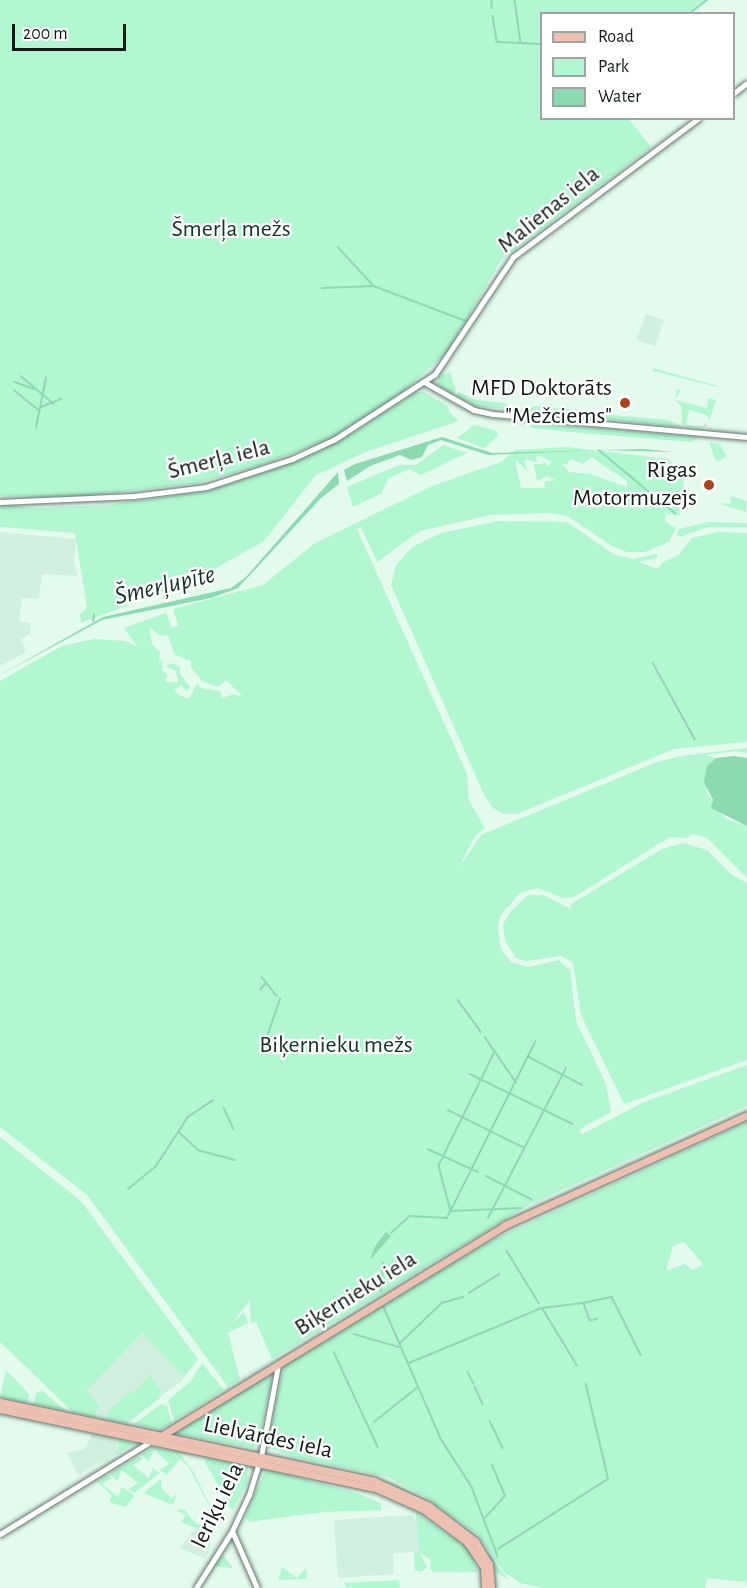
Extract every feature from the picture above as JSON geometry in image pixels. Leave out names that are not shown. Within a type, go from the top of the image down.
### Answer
[{"type":"main road","name":"Biķernieku iela","points":[[153,1440],[505,1225],[747,1115]]},
{"type":"main road","name":"Lielvārdes iela","points":[[0,1402],[153,1440],[374,1481],[411,1497],[475,1541],[488,1562],[488,1576]]},
{"type":"main road","name":"Lielvārdes iela","points":[[0,1409],[161,1436],[260,1459]]},
{"type":"main road","points":[[485,1588],[488,1576]]},
{"type":"main road","points":[[488,1576],[491,1588]]},
{"type":"street","points":[[735,92],[747,83]]},
{"type":"street","name":"Malienas iela","points":[[426,383],[444,365],[513,257],[696,120]]},
{"type":"street","points":[[426,383],[474,410],[493,414],[747,437]]},
{"type":"street","name":"Šmerļa iela","points":[[0,501],[80,500],[206,487],[323,445],[426,383]]},
{"type":"street","name":"Ieriķu iela","points":[[196,1588],[232,1531],[260,1459],[279,1365]]},
{"type":"street","name":"Biķernieku iela","points":[[0,1534],[153,1440]]},
{"type":"street","points":[[232,1531],[257,1588]]},
{"type":"shaded area","points":[[646,314],[664,320],[655,346],[636,340]]},
{"type":"shaded area","points":[[0,532],[76,539],[74,563],[78,576],[42,574],[39,598],[22,598],[19,621],[31,623],[30,634],[21,639],[26,652],[0,666]]},
{"type":"shaded area","points":[[37,1310],[141,1329],[184,1377],[182,1381],[126,1422],[93,1416]]},
{"type":"shaded area","points":[[92,1433],[116,1438],[119,1451],[78,1475],[67,1453],[86,1448]]},
{"type":"shaded area","points":[[411,1515],[417,1519],[419,1552],[393,1553],[394,1574],[338,1578],[334,1520]]},
{"type":"shaded area","points":[[198,1526],[212,1536],[208,1554],[204,1558],[179,1548]]},
{"type":"green space","name":"Šmerļa mežs","points":[[0,0],[708,0],[692,12],[540,12],[540,120],[630,120],[651,147],[501,260],[448,352],[403,392],[334,438],[264,464],[197,483],[71,498],[0,496]]},
{"type":"green space","points":[[653,368],[718,386],[718,387],[653,371]]},
{"type":"green space","points":[[450,372],[456,390],[453,395],[437,385],[439,376]]},
{"type":"green space","points":[[677,389],[681,390],[675,400]]},
{"type":"green space","points":[[416,392],[424,392],[448,406],[450,413],[459,421],[368,451],[316,475],[264,541],[197,579],[81,623],[80,614],[87,608],[75,533],[0,527],[0,504],[32,508],[108,505],[206,491],[262,473],[347,437]]},
{"type":"green space","points":[[458,392],[476,400],[506,403],[511,409],[475,406],[456,396]]},
{"type":"green space","points":[[708,398],[716,400],[709,421],[707,415],[689,410],[686,425],[703,427],[706,422],[706,427],[704,428],[684,426],[681,406],[675,400],[707,408]]},
{"type":"green space","points":[[533,406],[597,412],[591,418],[537,414],[529,411]]},
{"type":"green space","points":[[601,414],[668,420],[683,427],[599,418]]},
{"type":"green space","points":[[530,422],[699,438],[690,442],[582,433],[532,428],[528,425]]},
{"type":"green space","points":[[474,425],[497,431],[498,436],[484,448],[457,438]]},
{"type":"green space","points":[[709,442],[720,445],[727,456],[716,462]]},
{"type":"green space","points":[[443,445],[467,453],[421,475],[409,469],[388,479],[382,493],[353,507],[347,487],[399,465],[416,465]]},
{"type":"green space","name":"Biķernieku mežs","points":[[567,447],[668,459],[672,463],[664,471],[684,481],[679,515],[666,514],[665,522],[676,528],[669,542],[645,552],[627,552],[612,546],[567,516],[548,513],[490,515],[420,531],[377,562],[361,527],[357,529],[467,774],[469,801],[485,828],[474,837],[460,866],[481,835],[657,762],[681,756],[747,748],[747,753],[736,751],[705,755],[716,758],[707,766],[707,793],[726,819],[747,826],[747,878],[707,838],[691,834],[688,838],[670,837],[574,897],[563,898],[537,888],[520,893],[500,916],[498,928],[501,949],[511,962],[529,967],[559,960],[570,970],[576,1021],[606,1084],[611,1112],[585,1126],[579,1131],[582,1134],[644,1102],[747,1065],[747,1106],[529,1205],[272,1359],[256,1322],[251,1323],[249,1301],[232,1323],[244,1312],[248,1323],[228,1333],[240,1379],[228,1387],[87,1195],[0,1127],[0,681],[62,646],[94,639],[126,641],[137,647],[124,628],[166,613],[172,628],[178,625],[173,609],[263,585],[315,543],[432,486],[501,462],[515,450]],"holes":[[[541,456],[552,462],[548,466],[543,461],[543,464],[534,464],[537,481],[547,476],[555,480],[544,482],[545,488],[521,488],[515,459],[528,472],[524,461],[530,457],[527,460],[537,462],[536,457]],[[591,457],[627,481],[627,487],[590,474],[569,472],[561,463],[566,465],[571,459],[583,464]],[[149,627],[159,635],[168,636],[175,655],[191,661],[191,667],[202,681],[218,687],[226,680],[243,697],[234,694],[222,698],[220,691],[201,688],[197,683],[189,699],[181,696],[174,690],[181,686],[187,691],[190,687],[180,674],[180,667],[172,663],[165,666],[176,671],[178,682],[165,682],[168,675],[162,670],[163,660],[159,661],[160,652],[152,644]]]},
{"type":"green space","points":[[730,496],[747,501],[746,512],[717,503],[731,504]]},
{"type":"green space","points":[[498,521],[567,522],[615,555],[634,559],[657,554],[657,558],[638,562],[658,569],[663,562],[679,555],[692,538],[717,532],[747,533],[747,742],[674,749],[517,814],[503,814],[493,808],[485,797],[391,585],[396,565],[412,547],[441,533]]},
{"type":"green space","points":[[708,522],[747,523],[747,527],[707,527],[680,537],[677,534],[679,529]]},
{"type":"green space","points":[[683,843],[707,850],[732,875],[747,883],[747,1060],[624,1104],[581,1015],[573,963],[561,956],[526,961],[516,958],[505,941],[503,924],[511,911],[528,895],[543,895],[571,909],[571,904],[662,849]]},
{"type":"green space","points":[[747,1122],[747,1588],[746,1582],[707,1578],[705,1588],[542,1588],[520,1583],[504,1572],[477,1534],[425,1497],[388,1477],[290,1456],[267,1447],[268,1437],[274,1438],[276,1447],[288,1445],[288,1440],[269,1434],[284,1366],[490,1241]],"holes":[[[684,1242],[703,1264],[693,1270],[685,1264],[666,1271],[673,1246]]]},
{"type":"green space","points":[[0,1137],[81,1201],[198,1359],[184,1377],[142,1333],[87,1390],[100,1406],[94,1415],[98,1418],[73,1412],[0,1342]]},
{"type":"green space","points":[[202,1363],[224,1390],[174,1421],[168,1400],[190,1382]]},
{"type":"green space","points":[[6,1370],[29,1394],[28,1403],[0,1397]]},
{"type":"green space","points":[[150,1374],[162,1392],[158,1394],[160,1398],[126,1424],[106,1419],[108,1411],[131,1391],[134,1393]]},
{"type":"green space","points":[[268,1375],[272,1379],[258,1443],[253,1448],[174,1433]]},
{"type":"green space","points":[[43,1391],[66,1411],[34,1404],[36,1393]]},
{"type":"green space","points":[[161,1404],[167,1406],[172,1423],[160,1430],[134,1424]]},
{"type":"green space","points":[[116,1438],[119,1450],[118,1439],[134,1444],[96,1466],[119,1451]]},
{"type":"green space","points":[[154,1447],[169,1450],[180,1459],[167,1475],[159,1470],[170,1464],[154,1450],[149,1461],[141,1455]]},
{"type":"green space","points":[[171,1450],[202,1456],[179,1453],[193,1471],[220,1526],[188,1466]]},
{"type":"green space","points":[[139,1456],[143,1459],[133,1465],[149,1478],[153,1468],[160,1473],[134,1493],[128,1489],[138,1483],[121,1470],[118,1481],[109,1474]]},
{"type":"green space","points":[[207,1458],[248,1466],[247,1482],[233,1510],[224,1503],[227,1501],[205,1462]]},
{"type":"green space","points":[[266,1469],[356,1493],[381,1503],[381,1510],[324,1512],[249,1522],[245,1517]]},
{"type":"green space","points":[[342,1470],[388,1482],[421,1499],[388,1483]]},
{"type":"green space","points":[[108,1475],[112,1478],[102,1484],[118,1497],[122,1487],[135,1496],[125,1507],[109,1502],[112,1496],[97,1481]]},
{"type":"green space","points":[[161,1479],[161,1488],[172,1498],[177,1494],[173,1505],[143,1493]]},
{"type":"green space","points":[[425,1501],[475,1536],[509,1580],[496,1572],[475,1537]]},
{"type":"green space","points":[[185,1510],[191,1519],[208,1532],[181,1522],[186,1515],[177,1511]]},
{"type":"green space","points":[[416,1512],[469,1549],[478,1572],[413,1574],[465,1572],[434,1572],[430,1569],[431,1561],[419,1552]]},
{"type":"green space","points":[[414,1552],[419,1552],[427,1567],[421,1572],[415,1570]]},
{"type":"green space","points":[[223,1555],[232,1567],[232,1568],[213,1566]]},
{"type":"green space","points":[[282,1567],[297,1578],[306,1568],[307,1579],[278,1580]]},
{"type":"green space","points":[[399,1580],[400,1588],[352,1588],[351,1583],[351,1588],[347,1588],[344,1583]]},
{"type":"water","points":[[442,437],[492,453],[595,450],[488,455],[441,440],[428,445],[422,457],[411,460],[400,455],[370,466],[347,481],[344,470],[355,464]]},
{"type":"water","points":[[643,449],[674,452],[603,450]]},
{"type":"water","points":[[338,472],[339,484],[321,498],[238,588],[211,598],[102,620],[0,675],[103,617],[231,588],[246,577]]},
{"type":"water","points":[[734,756],[747,758],[747,826],[711,808],[713,800],[704,782],[707,766],[716,758]]},
{"type":"water","points":[[386,1232],[391,1236],[370,1260],[374,1248]]},
{"type":"waterway","points":[[492,0],[492,8]]},
{"type":"waterway","points":[[515,0],[521,43]]},
{"type":"waterway","points":[[692,12],[707,0]]},
{"type":"waterway","points":[[493,16],[497,42],[540,44]]},
{"type":"waterway","points":[[338,247],[374,286],[466,321]]},
{"type":"waterway","points":[[322,288],[373,286]]},
{"type":"waterway","points":[[21,376],[54,404]]},
{"type":"waterway","points":[[36,428],[46,378]]},
{"type":"waterway","points":[[15,382],[34,389]]},
{"type":"waterway","points":[[14,390],[39,410]]},
{"type":"waterway","points":[[41,407],[61,399]]},
{"type":"waterway","points":[[599,450],[675,513]]},
{"type":"waterway","points":[[93,621],[94,615]]},
{"type":"waterway","points":[[653,663],[695,739]]},
{"type":"waterway","points":[[262,977],[277,996]]},
{"type":"waterway","points":[[260,990],[265,984]]},
{"type":"waterway","points":[[261,1054],[280,999]]},
{"type":"waterway","points":[[458,1000],[481,1032]]},
{"type":"waterway","points":[[485,1037],[516,1082]]},
{"type":"waterway","points":[[391,1233],[410,1216],[447,1218],[535,1042]]},
{"type":"waterway","points":[[495,1052],[439,1166],[451,1211],[521,1208]]},
{"type":"waterway","points":[[529,1057],[582,1085]]},
{"type":"waterway","points":[[488,1218],[566,1068]]},
{"type":"waterway","points":[[470,1074],[573,1124]]},
{"type":"waterway","points":[[128,1189],[156,1166],[188,1117],[213,1100]]},
{"type":"waterway","points":[[224,1108],[234,1129]]},
{"type":"waterway","points":[[448,1110],[523,1147]]},
{"type":"waterway","points":[[179,1132],[198,1150],[235,1160]]},
{"type":"waterway","points":[[428,1149],[478,1172]]},
{"type":"waterway","points":[[486,1176],[531,1199]]},
{"type":"waterway","points":[[507,1251],[539,1303]]},
{"type":"waterway","points":[[381,1292],[383,1263]]},
{"type":"waterway","points":[[469,1293],[499,1274]]},
{"type":"waterway","points":[[400,1343],[442,1303],[463,1297]]},
{"type":"waterway","points":[[598,1319],[590,1321],[583,1303],[612,1297],[641,1355]]},
{"type":"waterway","points":[[409,1363],[542,1308],[583,1303]]},
{"type":"waterway","points":[[384,1307],[441,1439],[472,1487],[498,1556]]},
{"type":"waterway","points":[[543,1309],[577,1365]]},
{"type":"waterway","points":[[354,1334],[399,1347]]},
{"type":"waterway","points":[[334,1352],[378,1447]]},
{"type":"waterway","points":[[468,1372],[474,1384]]},
{"type":"waterway","points":[[498,1549],[608,1479],[586,1385]]},
{"type":"waterway","points":[[374,1422],[418,1387]]},
{"type":"waterway","points":[[475,1387],[483,1404]]},
{"type":"waterway","points":[[490,1421],[503,1448]]},
{"type":"waterway","points":[[485,1518],[505,1496],[492,1466]]},
{"type":"place","name":"MFD Doktorāts \"Mežciems\"","points":[[625,403]]},
{"type":"place","name":"Rīgas Motormuzejs","points":[[709,485]]},
{"type":"water label","name":"Šmerļupīte","points":[[165,586]]}]
